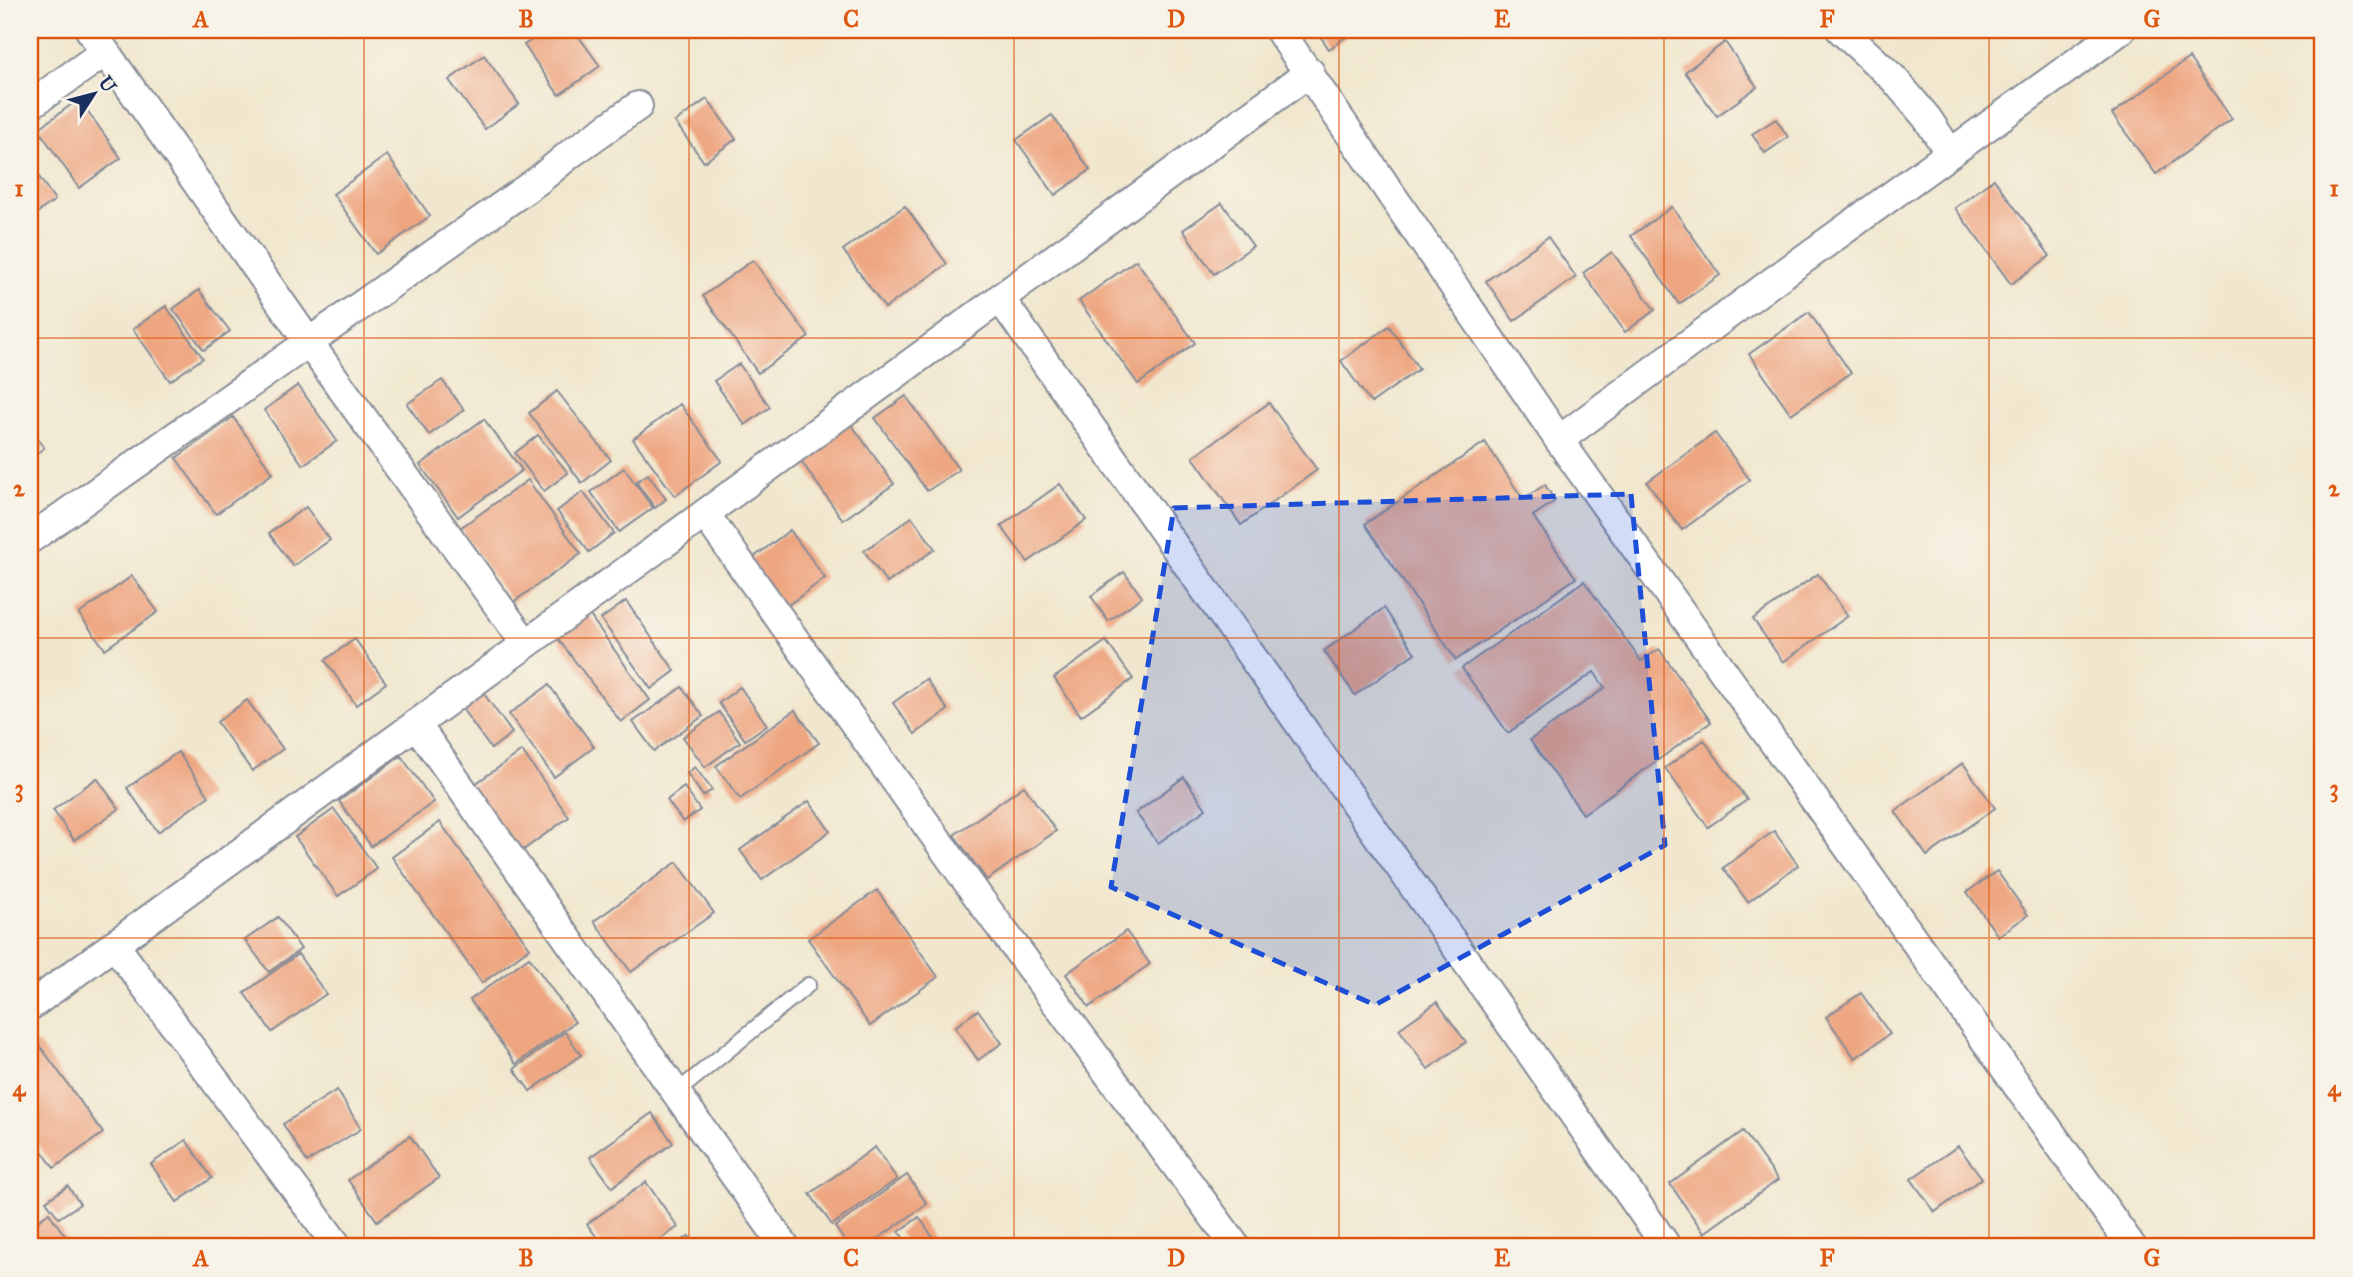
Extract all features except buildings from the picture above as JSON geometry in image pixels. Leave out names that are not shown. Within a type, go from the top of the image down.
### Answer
[{"type":"street","points":[[1279,30],[1559,440],[2132,1247]]},
{"type":"street","points":[[1841,30],[1894,79],[1927,118],[1950,153]]},
{"type":"street","points":[[1559,440],[2121,30]]},
{"type":"street","points":[[30,105],[97,41],[309,343],[526,644]]},
{"type":"street","points":[[30,1006],[1310,72]]},
{"type":"street","points":[[30,538],[309,343],[638,106]]},
{"type":"street","points":[[1000,298],[1667,1247]]},
{"type":"street","points":[[705,514],[992,916],[1236,1247]]},
{"type":"street","points":[[416,724],[785,1247]]},
{"type":"street","points":[[114,944],[338,1247]]},
{"type":"lane","points":[[677,1092],[808,985]]},
{"type":"highlighted area","points":[[1631,494],[1665,845],[1375,1005],[1111,887],[1174,508]]}]
